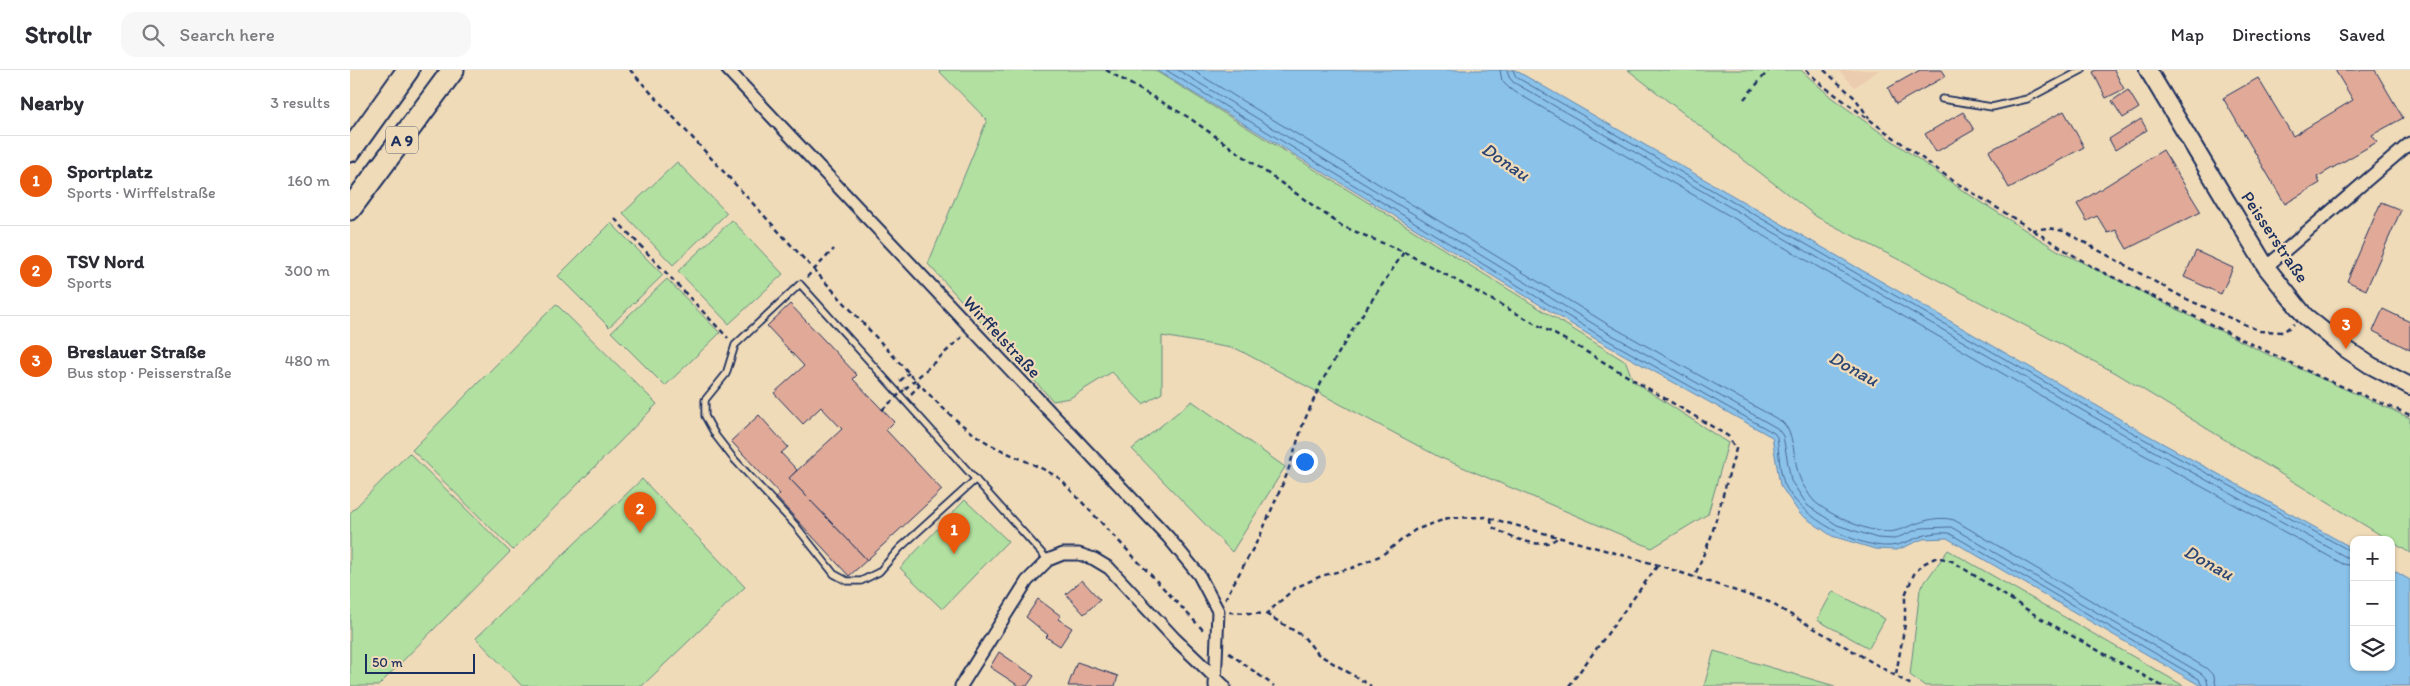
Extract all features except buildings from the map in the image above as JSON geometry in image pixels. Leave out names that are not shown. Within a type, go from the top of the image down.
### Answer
[{"type":"highway","name":"A 9","points":[[350,151],[408,70]]},
{"type":"highway","name":"A 9","points":[[350,209],[453,70]]},
{"type":"street","name":"Wirffelstraße","points":[[728,70],[1168,537],[1199,575],[1218,612],[1218,684]]},
{"type":"street","name":"Peisserstraße","points":[[2148,70],[2266,267],[2305,316],[2370,365],[2410,386]]},
{"type":"street","points":[[2266,267],[2410,143]]},
{"type":"street","points":[[961,686],[1026,581],[1048,560],[1063,554],[1079,554],[1094,559],[1109,568],[1218,684]]},
{"type":"lane","points":[[1942,99],[1992,107],[2027,99],[2082,70]]},
{"type":"lane","points":[[976,479],[900,548],[879,572],[861,581],[847,581],[834,574],[796,526],[733,458],[716,436],[705,416],[705,400],[726,374],[735,345],[800,284],[976,479],[1048,560]]},
{"type":"path","points":[[630,70],[915,380],[954,419],[984,441],[1039,466],[1059,478],[1217,644],[1274,686]]},
{"type":"path","points":[[1106,70],[1188,117],[1342,226],[1404,252],[1580,348],[1728,436],[1736,449],[1711,537],[1694,578]]},
{"type":"path","points":[[1744,99],[1769,70]]},
{"type":"path","points":[[1806,70],[1952,180],[2094,268],[2322,378],[2410,415]]},
{"type":"path","points":[[1824,70],[1855,98],[1870,120]]},
{"type":"path","points":[[615,219],[735,345]]},
{"type":"path","points":[[2030,230],[2048,228],[2064,231],[2184,298],[2260,331],[2283,332],[2305,316]]},
{"type":"path","points":[[805,279],[834,249]]},
{"type":"path","points":[[1371,686],[1318,654],[1303,636],[1266,614],[1218,612],[1260,536],[1287,474],[1303,424],[1321,383],[1354,326],[1404,252]]},
{"type":"path","points":[[882,410],[971,329]]},
{"type":"path","points":[[1266,614],[1295,588],[1321,576],[1352,568],[1382,555],[1415,530],[1448,518],[1491,518],[1658,565],[1769,602],[1896,674],[1913,686]]},
{"type":"path","points":[[1491,518],[1492,527],[1514,538],[1544,543],[1552,542],[1557,538]]},
{"type":"path","points":[[1896,674],[1905,624],[1905,595],[1914,574],[1923,564],[1938,557],[1952,561],[2040,618],[2162,686]]},
{"type":"path","points":[[1569,686],[1658,565]]},
{"type":"shaded area","points":[[1838,70],[1879,70],[1855,87]]},
{"type":"green space","points":[[938,70],[1154,70],[1626,362],[1633,381],[1728,443],[1708,514],[1652,548],[1439,457],[1237,349],[1162,336],[1162,393],[1143,404],[1112,372],[1070,398],[1053,401],[928,264],[987,120]]},
{"type":"green space","points":[[1628,70],[1801,70],[1832,98],[1962,190],[2057,250],[2271,356],[2410,418],[2410,553],[2395,544],[2395,536],[2382,536],[2116,373],[1817,217]]},
{"type":"green space","points":[[677,162],[727,213],[673,265],[623,213]]},
{"type":"green space","points":[[732,220],[783,274],[729,324],[678,271]]},
{"type":"green space","points":[[611,223],[663,275],[609,327],[558,276]]},
{"type":"green space","points":[[667,279],[720,333],[665,386],[611,332]]},
{"type":"green space","points":[[556,304],[657,404],[513,550],[412,450]]},
{"type":"green space","points":[[1192,401],[1285,467],[1232,552],[1132,449]]},
{"type":"green space","points":[[409,453],[510,552],[378,686],[352,686],[350,684],[350,513]]},
{"type":"green space","points":[[642,479],[745,587],[642,686],[522,686],[476,638]]},
{"type":"green space","points":[[965,500],[1008,541],[942,609],[900,568]]},
{"type":"green space","points":[[1948,550],[2184,686],[1925,686],[1910,675],[1920,589]]},
{"type":"green space","points":[[1833,591],[1885,619],[1869,648],[1817,620]]},
{"type":"green space","points":[[1714,651],[1835,686],[1704,686]]},
{"type":"water","name":"Donau","points":[[1156,70],[1515,70],[2144,433],[2350,547],[2350,671],[2395,671],[2395,571],[2410,580],[2410,686],[2201,686],[1947,538],[1923,539],[1897,550],[1875,549],[1832,536],[1800,514],[1780,485],[1772,437],[1599,341]]},
{"type":"place","name":"Breslauer Straße","points":[[2346,349]]},
{"type":"place","name":"TSV Nord","points":[[640,533]]},
{"type":"place","name":"Sportplatz","points":[[954,554]]}]
